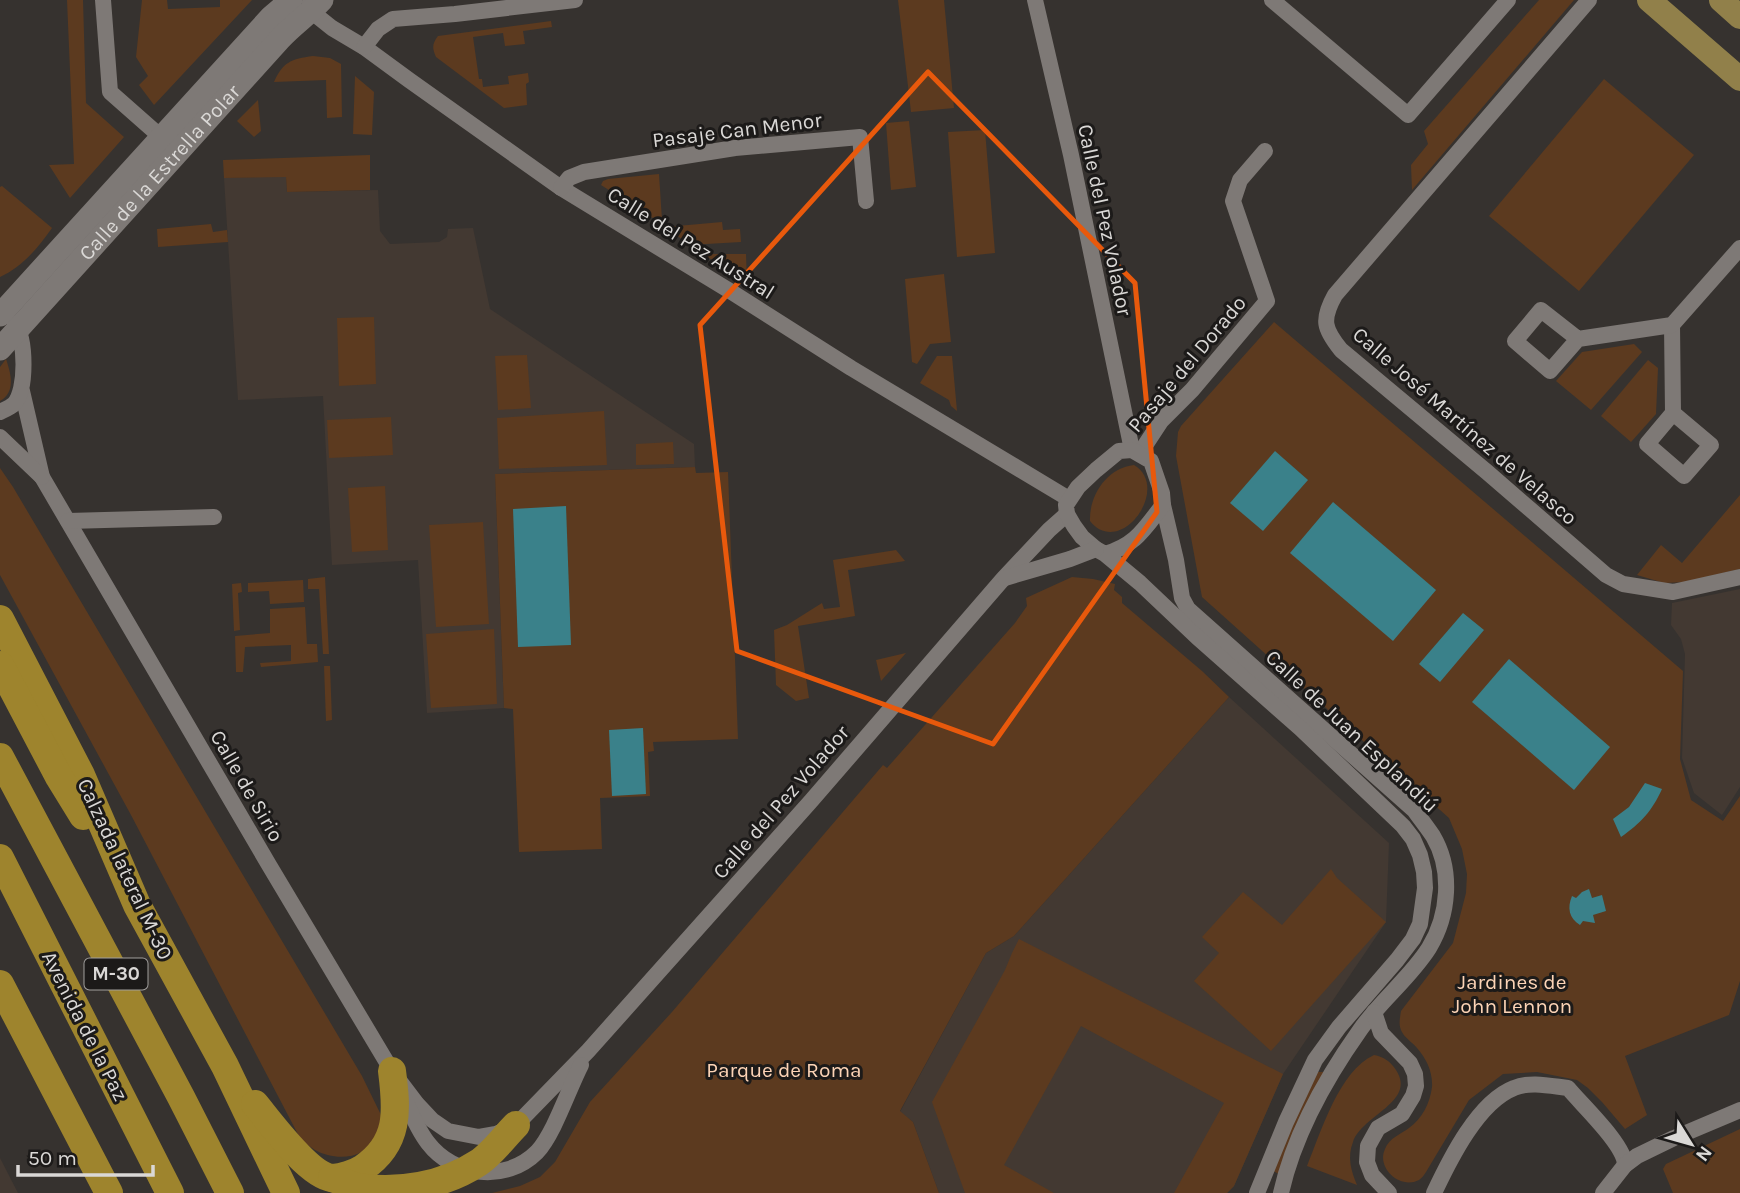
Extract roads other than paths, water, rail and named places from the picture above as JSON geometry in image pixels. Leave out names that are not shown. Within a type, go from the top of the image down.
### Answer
[{"type":"highway","name":"Calzada lateral M-30","points":[[0,620],[80,775],[137,905],[225,1066],[286,1193]]},
{"type":"highway","points":[[0,665],[59,777],[137,905]]},
{"type":"highway","name":"M-30","points":[[0,757],[230,1193]]},
{"type":"highway","name":"Avenida de la Paz","points":[[0,858],[170,1193]]},
{"type":"highway","points":[[0,984],[109,1193]]},
{"type":"highway","points":[[225,1066],[295,1153],[306,1163],[332,1178],[358,1187],[412,1189],[439,1182],[480,1162],[516,1125]]},
{"type":"highway","points":[[332,1178],[354,1173],[365,1166],[390,1140],[396,1107],[392,1071]]},
{"type":"highway","points":[[48,1077],[73,1156],[91,1193]]},
{"type":"main road","name":"Calle de la Estrella Polar","points":[[1,313],[276,11],[291,0]]},
{"type":"main road","points":[[1649,0],[1740,79]]},
{"type":"main road","points":[[1721,0],[1740,17]]},
{"type":"main road","name":"Calle de la Estrella Polar","points":[[0,349],[314,4]]},
{"type":"street","name":"Calle de la Estrella Polar","points":[[103,0],[110,92],[161,137]]},
{"type":"street","points":[[364,47],[378,29],[393,19],[575,0]]},
{"type":"street","name":"Calle del Pez Volador","points":[[1035,0],[1136,451]]},
{"type":"street","points":[[1272,0],[1408,115],[1508,0]]},
{"type":"street","name":"Calle José Martínez de Velasco","points":[[1589,0],[1335,295],[1325,322],[1331,337],[1341,350],[1606,575],[1623,584],[1673,592],[1740,577]]},
{"type":"street","name":"Calle del Pez Austral","points":[[314,4],[332,28],[364,47],[561,188],[730,291],[1068,507]]},
{"type":"street","name":"Pasaje Can Menor","points":[[561,188],[569,178],[584,172],[734,148],[860,137],[866,201]]},
{"type":"street","name":"Pasaje del Dorado","points":[[1136,451],[1267,301],[1233,201],[1240,180],[1265,150]]},
{"type":"street","points":[[1577,339],[1672,325],[1740,248]]},
{"type":"street","points":[[1,313],[19,329]]},
{"type":"street","points":[[1672,325],[1673,412]]},
{"type":"street","name":"Calle de Sirio","points":[[19,329],[23,342],[22,391],[42,477],[392,1071],[432,1121],[448,1131],[479,1137],[496,1134],[516,1125]]},
{"type":"street","points":[[0,412],[14,404],[22,391]]},
{"type":"street","name":"Calle de Sirio","points":[[0,437],[42,477]]},
{"type":"street","points":[[1003,579],[1127,546],[1135,539],[1163,505],[1162,493],[1151,461],[1136,451],[1119,452],[1087,478],[1068,507],[1082,537],[1101,551]]},
{"type":"street","name":"Calle de Juan Esplandiú","points":[[1163,505],[1176,560],[1181,598],[1188,609],[1414,810],[1434,837],[1445,865],[1447,894],[1437,932],[1428,949],[1362,1027],[1334,1068],[1303,1129],[1282,1193]]},
{"type":"street","name":"Calle del Pez Volador","points":[[516,1125],[588,1051],[1068,507]]},
{"type":"street","points":[[68,521],[214,517]]},
{"type":"street","name":"Calle de Juan Esplandiú","points":[[1101,551],[1300,728],[1403,826],[1420,855],[1424,880],[1423,908],[1413,939],[1339,1027],[1315,1060],[1257,1193]]},
{"type":"street","points":[[1374,1012],[1381,1033],[1410,1063],[1416,1086],[1413,1097],[1402,1114],[1378,1128],[1368,1146],[1367,1162],[1372,1175],[1389,1193]]},
{"type":"street","points":[[1339,1027],[1362,1027],[1381,1033]]},
{"type":"street","name":"Calle del Pez Volador","points":[[466,1170],[481,1173],[501,1171],[520,1165],[538,1151],[588,1051]]},
{"type":"street","name":"Calle de Sirio","points":[[392,1071],[418,1129],[428,1144],[447,1160],[466,1170]]},
{"type":"street","points":[[1434,1193],[1466,1133],[1495,1099],[1516,1087],[1536,1085],[1568,1088],[1622,1152],[1625,1165]]},
{"type":"street","points":[[1603,1193],[1625,1165],[1637,1156],[1740,1110]]},
{"type":"water","points":[[1275,451],[1308,480],[1263,531],[1230,503]]},
{"type":"water","points":[[1333,502],[1436,590],[1393,641],[1290,553]]},
{"type":"water","points":[[566,506],[571,645],[518,647],[513,509]]},
{"type":"water","points":[[1463,613],[1484,630],[1440,682],[1419,664]]},
{"type":"water","points":[[1509,659],[1610,747],[1574,790],[1472,702]]},
{"type":"water","points":[[643,728],[646,794],[612,796],[609,730]]},
{"type":"water","points":[[1645,783],[1662,789],[1645,816],[1621,837],[1613,819],[1629,807]]},
{"type":"water","points":[[1589,889],[1592,898],[1602,895],[1606,911],[1593,915],[1595,923],[1583,921],[1580,925],[1571,916],[1570,900],[1572,896],[1576,898]]},
{"type":"park label","name":"Jardines de John Lennon","points":[[1512,994]]},
{"type":"park label","name":"Parque de Roma","points":[[784,1070]]}]
